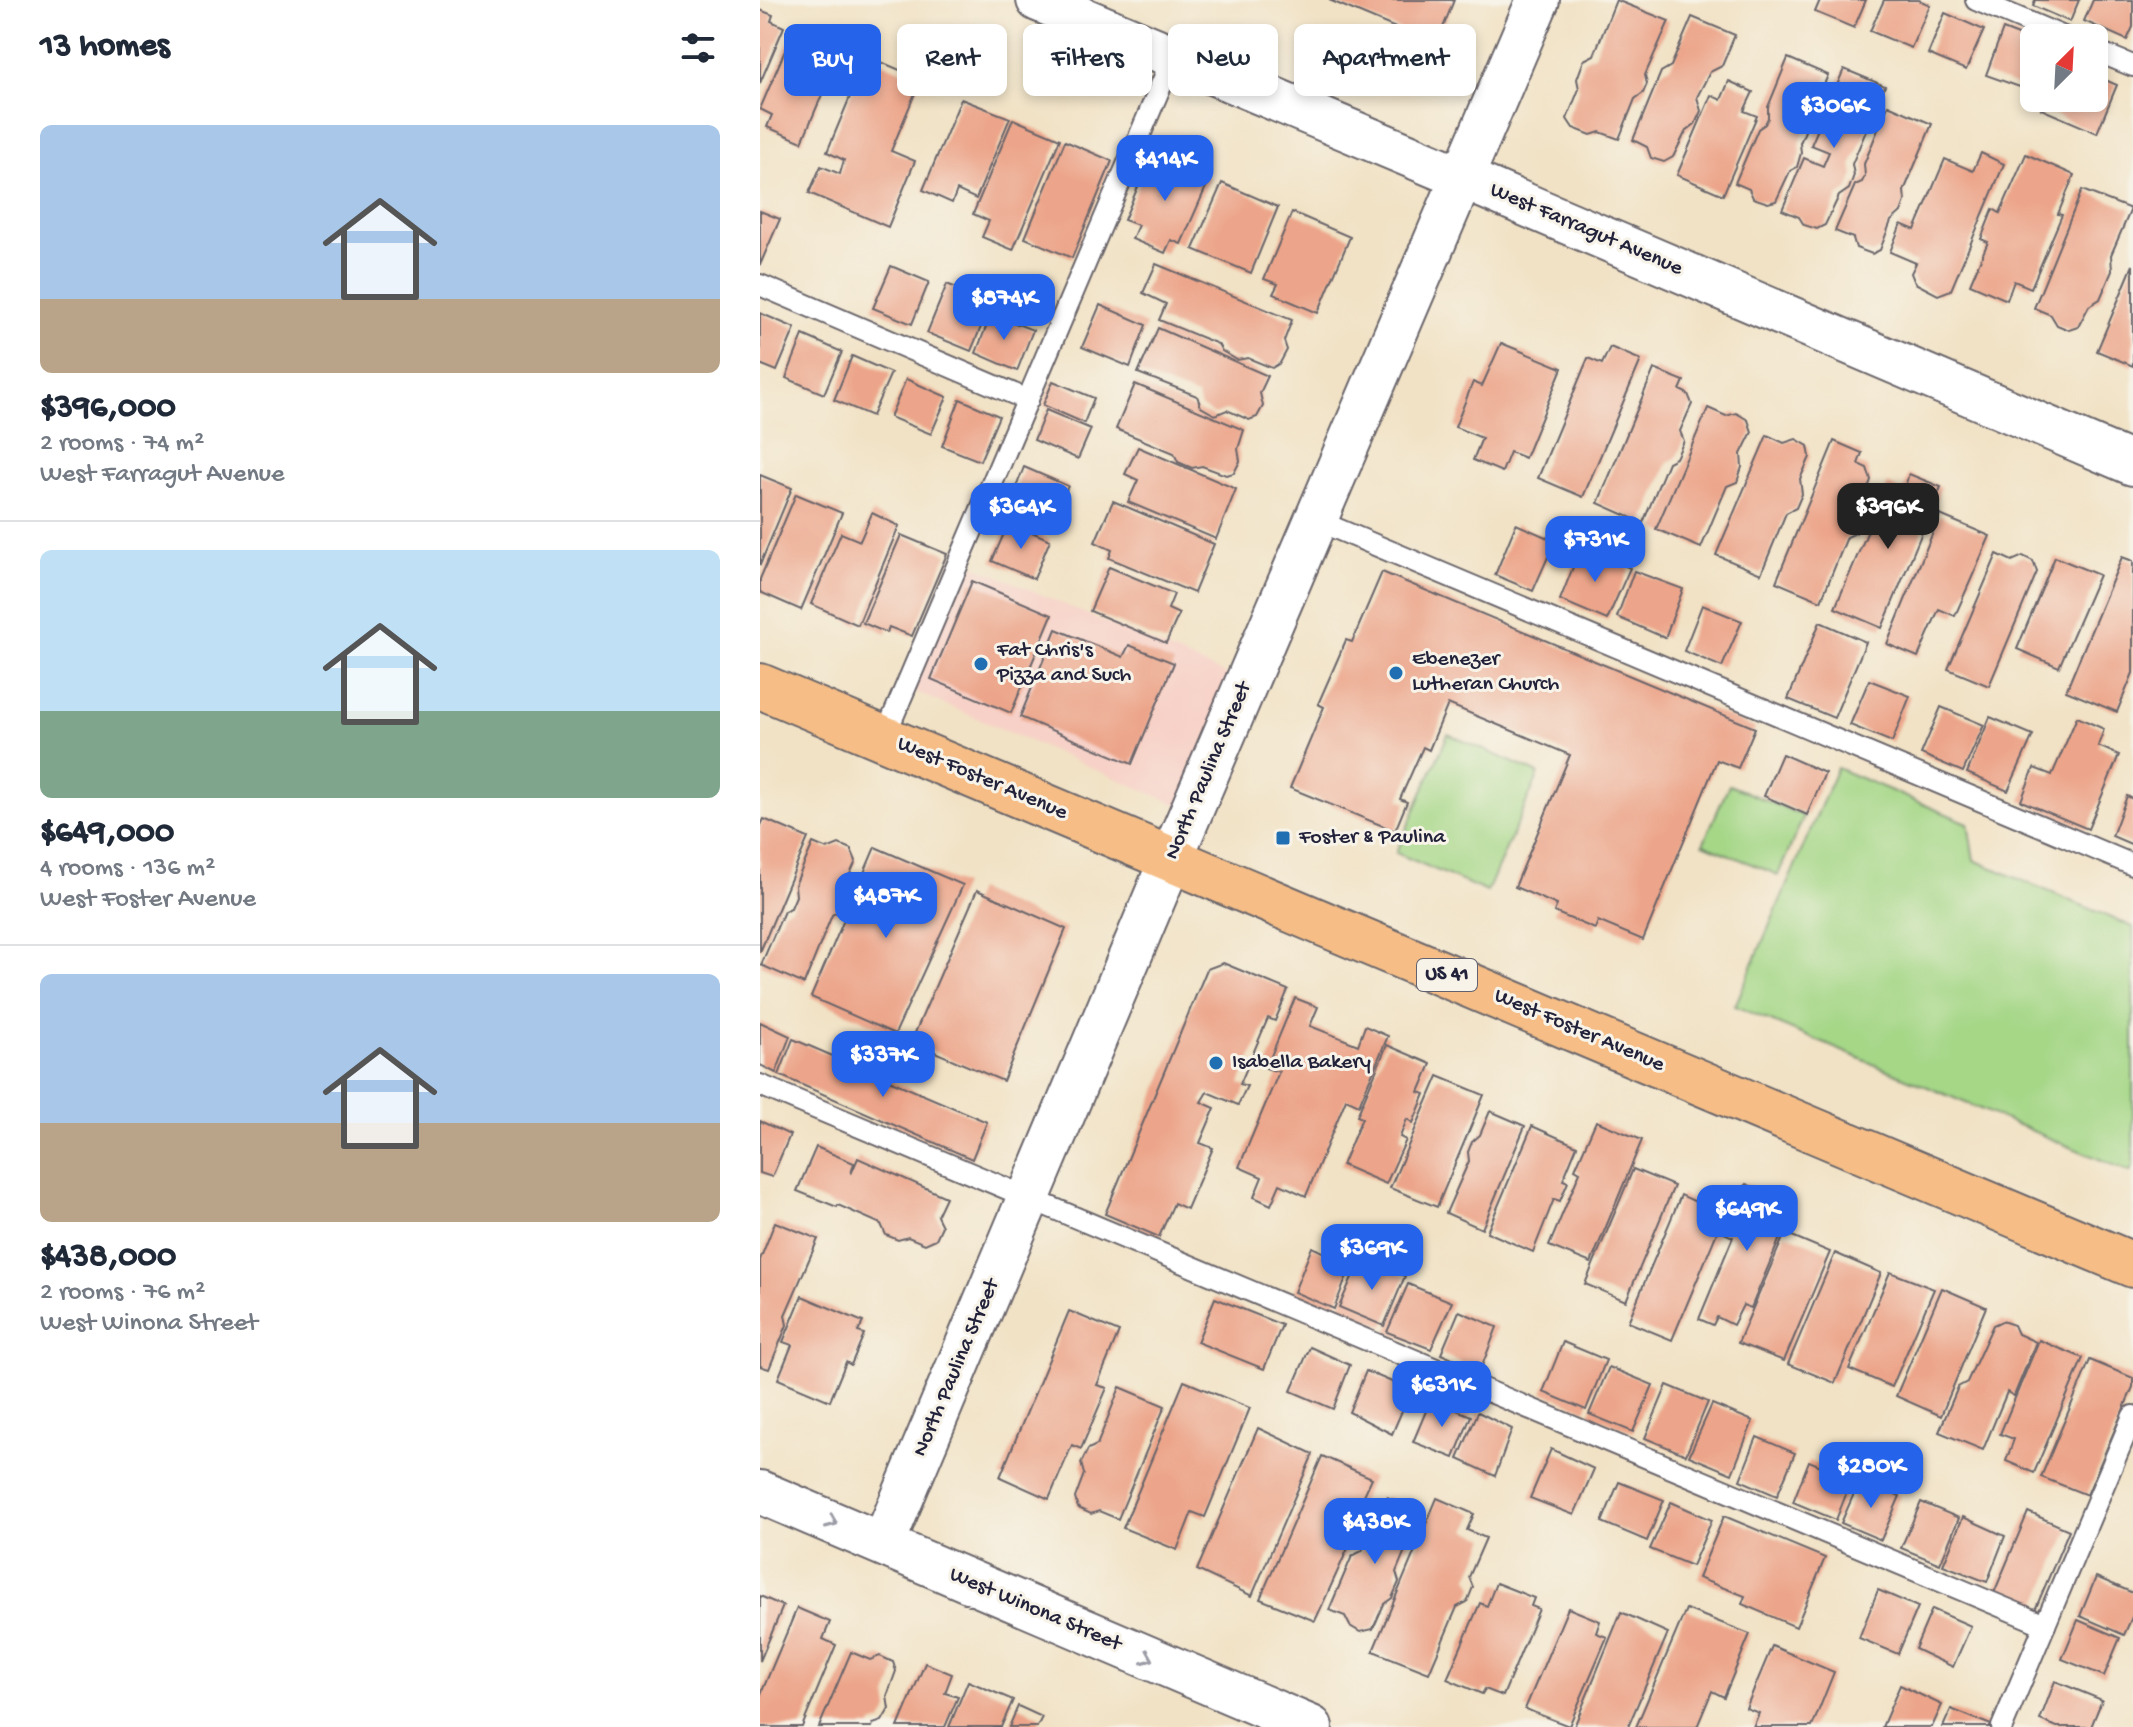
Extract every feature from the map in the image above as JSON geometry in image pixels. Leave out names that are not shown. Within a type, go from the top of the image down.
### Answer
[{"type":"main road","name":"West Foster Avenue","points":[[760,686],[2133,1265]]},
{"type":"street","name":"West Farragut Avenue","points":[[1038,0],[1168,55]]},
{"type":"street","name":"North Paulina Street","points":[[883,1544],[1538,0]]},
{"type":"street","name":"West Farragut Avenue","points":[[1266,96],[2133,464]]},
{"type":"street","name":"West Winona Street","points":[[760,1492],[1311,1727]]},
{"type":"lane","points":[[1976,0],[2033,24]]},
{"type":"lane","points":[[2108,56],[2133,66]]},
{"type":"lane","points":[[884,738],[1168,69]]},
{"type":"lane","points":[[760,285],[1028,400]]},
{"type":"lane","points":[[1316,520],[2133,865]]},
{"type":"lane","points":[[760,1085],[2045,1625]]},
{"type":"lane","points":[[2002,1727],[2133,1416]]},
{"type":"shaded area","points":[[964,561],[1241,681],[1187,809],[909,689]]},
{"type":"green space","points":[[1448,734],[1539,774],[1487,892],[1396,853]]},
{"type":"green space","points":[[1837,768],[1968,823],[1974,860],[2133,927],[2133,1165],[2130,1172],[1735,1006]]},
{"type":"green space","points":[[1729,785],[1804,816],[1778,875],[1703,844]]},
{"type":"building","points":[[1329,0],[1454,0],[1444,24],[1386,24]]},
{"type":"building","points":[[1616,0],[1669,21],[1645,75],[1647,84],[1643,93],[1635,99],[1619,139],[1600,132],[1591,135],[1573,128],[1567,119],[1579,89],[1577,79],[1584,60],[1594,55]]},
{"type":"building","points":[[1820,0],[1866,0],[1854,28],[1815,12]]},
{"type":"building","points":[[1884,0],[1919,0],[1930,5],[1911,48],[1870,31]]},
{"type":"building","points":[[2035,0],[2079,0],[2070,22],[2033,6]]},
{"type":"building","points":[[2093,0],[2133,0],[2133,27],[2127,40],[2108,32],[2108,24],[2084,21]]},
{"type":"building","points":[[760,10],[773,15],[771,21],[784,27],[760,83]]},
{"type":"building","points":[[1945,13],[1984,30],[1966,70],[1928,54]]},
{"type":"building","points":[[1692,17],[1735,35],[1722,66],[1710,72],[1697,97],[1701,111],[1695,124],[1686,131],[1673,157],[1664,162],[1651,158],[1647,147],[1633,140],[1661,72],[1671,66]]},
{"type":"building","points":[[2003,29],[2020,36],[2020,87],[1986,75]]},
{"type":"building","points":[[784,53],[784,96],[821,96],[802,142],[767,127],[772,115],[760,109]]},
{"type":"building","points":[[1788,58],[1828,75],[1800,143],[1797,167],[1790,171],[1776,201],[1768,203],[1753,198],[1749,189],[1735,183],[1758,129],[1768,118],[1768,107]]},
{"type":"building","points":[[881,62],[897,69],[897,96],[914,96],[891,151],[915,161],[888,227],[809,193],[821,166],[840,174],[844,160],[827,152],[850,96],[881,96]]},
{"type":"building","points":[[1844,69],[1885,86],[1852,164],[1854,175],[1849,189],[1839,196],[1825,225],[1817,229],[1804,225],[1799,217],[1782,210],[1804,158],[1823,166],[1829,152],[1811,145]]},
{"type":"building","points":[[1729,81],[1753,92],[1744,111],[1757,116],[1723,195],[1677,175],[1711,95],[1721,100]]},
{"type":"building","points":[[2108,81],[2117,85],[2108,107]]},
{"type":"building","points":[[961,99],[1010,118],[976,199],[957,190],[952,203],[923,190]]},
{"type":"building","points":[[1888,105],[1932,124],[1904,191],[1905,201],[1901,212],[1891,221],[1880,250],[1872,254],[1856,248],[1853,238],[1835,231],[1855,185],[1862,182],[1865,176],[1864,164]]},
{"type":"building","points":[[2048,112],[2106,112],[2097,133]]},
{"type":"building","points":[[1013,119],[1060,139],[1013,250],[982,237],[989,221],[973,214]]},
{"type":"building","points":[[1065,141],[1112,161],[1072,258],[1025,238]]},
{"type":"building","points":[[1152,153],[1210,178],[1181,244],[1171,240],[1165,253],[1132,239],[1138,225],[1124,220]]},
{"type":"building","points":[[1981,153],[2004,164],[1951,290],[1938,295],[1915,283],[1911,273],[1916,263],[1890,252],[1901,224],[1915,230],[1945,159],[1973,171]]},
{"type":"building","points":[[2026,154],[2074,175],[2058,214],[2062,215],[2031,288],[2014,281],[2007,300],[1970,284],[1988,242],[1981,239],[1993,209],[2000,213]]},
{"type":"building","points":[[1222,183],[1278,207],[1251,273],[1193,249]]},
{"type":"building","points":[[2082,190],[2131,209],[2111,255],[2112,271],[2100,299],[2089,306],[2078,327],[2069,330],[2057,325],[2051,315],[2034,308]]},
{"type":"building","points":[[760,211],[780,219],[760,265]]},
{"type":"building","points":[[1292,212],[1350,237],[1318,313],[1273,294],[1278,284],[1264,279]]},
{"type":"building","points":[[1156,264],[1292,320],[1284,341],[1287,350],[1280,363],[1272,368],[1248,358],[1237,360],[1222,351],[1218,344],[1159,320],[1166,304],[1143,293]]},
{"type":"building","points":[[2133,265],[2133,366],[2097,351]]},
{"type":"building","points":[[891,266],[929,282],[912,324],[873,308]]},
{"type":"building","points":[[947,284],[991,303],[971,351],[927,333]]},
{"type":"building","points":[[1100,305],[1146,325],[1130,367],[1082,347]]},
{"type":"building","points":[[760,313],[795,328],[777,371],[760,364]]},
{"type":"building","points":[[991,314],[1033,330],[1017,371],[976,353]]},
{"type":"building","points":[[1158,328],[1268,376],[1260,393],[1263,406],[1257,417],[1249,420],[1227,410],[1215,415],[1201,407],[1197,396],[1138,373]]},
{"type":"building","points":[[803,335],[842,352],[824,394],[786,378]]},
{"type":"building","points":[[1501,343],[1562,368],[1525,458],[1510,452],[1502,472],[1473,460],[1482,438],[1455,427],[1473,382],[1482,386]]},
{"type":"building","points":[[1610,347],[1641,360],[1583,497],[1538,478],[1588,358],[1602,364]]},
{"type":"building","points":[[852,356],[891,373],[872,416],[834,400]]},
{"type":"building","points":[[1654,369],[1684,381],[1680,390],[1688,394],[1692,404],[1680,431],[1684,441],[1676,458],[1668,462],[1643,523],[1598,503]]},
{"type":"building","points":[[906,379],[947,397],[931,434],[890,417]]},
{"type":"building","points":[[1053,381],[1094,398],[1084,423],[1043,405]]},
{"type":"building","points":[[1135,384],[1244,430],[1238,449],[1240,461],[1234,473],[1226,475],[1202,466],[1192,468],[1178,462],[1174,453],[1116,429]]},
{"type":"building","points":[[960,399],[999,416],[980,461],[942,446]]},
{"type":"building","points":[[1708,408],[1726,416],[1736,413],[1748,420],[1752,432],[1741,454],[1742,467],[1737,482],[1727,486],[1701,548],[1656,529]]},
{"type":"building","points":[[1046,410],[1091,429],[1078,459],[1034,440]]},
{"type":"building","points":[[1767,435],[1784,443],[1796,439],[1808,446],[1810,457],[1800,479],[1802,494],[1796,508],[1786,513],[1761,574],[1716,555]]},
{"type":"building","points":[[1834,441],[1862,453],[1858,464],[1867,468],[1871,480],[1861,506],[1864,516],[1856,533],[1847,537],[1821,601],[1776,582]]},
{"type":"building","points":[[1138,447],[1236,489],[1216,539],[1128,502],[1138,480],[1125,474]]},
{"type":"building","points":[[1024,467],[1068,486],[1051,526],[1008,508]]},
{"type":"building","points":[[1909,474],[1941,487],[1882,628],[1835,608],[1888,484],[1903,492]]},
{"type":"building","points":[[760,475],[792,488],[760,565]]},
{"type":"building","points":[[796,494],[842,513],[801,610],[760,592],[760,579]]},
{"type":"building","points":[[1113,501],[1214,544],[1194,593],[1109,558],[1112,550],[1095,542]]},
{"type":"building","points":[[872,513],[899,526],[858,625],[811,604],[841,533],[860,541]]},
{"type":"building","points":[[1940,515],[1990,536],[1955,616],[1939,609],[1918,657],[1887,644]]},
{"type":"building","points":[[1009,522],[1050,540],[1034,579],[992,561]]},
{"type":"building","points":[[1516,524],[1555,541],[1533,591],[1495,575]]},
{"type":"building","points":[[901,535],[947,554],[912,636],[889,627],[887,633],[863,623]]},
{"type":"building","points":[[1581,547],[1630,568],[1607,620],[1560,600]]},
{"type":"building","points":[[1997,554],[2012,561],[2023,556],[2033,561],[2037,572],[1989,686],[1948,669]]},
{"type":"building","points":[[2055,557],[2099,575],[2059,667],[2017,649]]},
{"type":"building","points":[[2122,557],[2133,561],[2133,673],[2117,712],[2066,691]]},
{"type":"building","points":[[1109,567],[1174,594],[1168,609],[1179,614],[1166,643],[1090,611]]},
{"type":"building","points":[[1634,571],[1683,589],[1665,638],[1617,617]]},
{"type":"building","points":[[1382,572],[1755,728],[1738,768],[1717,760],[1643,940],[1598,921],[1595,929],[1554,912],[1557,905],[1515,887],[1570,755],[1448,704],[1429,750],[1423,747],[1400,799],[1407,802],[1395,831],[1290,788],[1324,707],[1318,704],[1346,640],[1352,642]]},
{"type":"building","points":[[972,581],[1052,615],[1011,713],[931,679]]},
{"type":"building","points":[[1702,605],[1742,621],[1722,667],[1684,651]]},
{"type":"building","points":[[1820,622],[1866,642],[1834,718],[1788,699]]},
{"type":"building","points":[[1056,629],[1123,657],[1129,645],[1174,663],[1132,764],[1020,717]]},
{"type":"building","points":[[1869,680],[1910,696],[1892,742],[1850,725]]},
{"type":"building","points":[[1941,707],[1984,725],[1963,772],[1921,754]]},
{"type":"building","points":[[1990,717],[2033,735],[2008,791],[1967,773]]},
{"type":"building","points":[[2077,717],[2104,729],[2098,746],[2119,755],[2088,829],[2021,801],[2034,768],[2052,775]]},
{"type":"building","points":[[1782,754],[1825,773],[1807,815],[1764,796]]},
{"type":"building","points":[[2127,796],[2133,799],[2133,845],[2112,836]]},
{"type":"building","points":[[764,819],[808,838],[760,952],[760,827]]},
{"type":"building","points":[[813,843],[827,849],[839,844],[851,849],[856,861],[845,885],[847,894],[841,909],[832,915],[804,984],[761,965],[784,911],[791,908],[796,896],[795,885]]},
{"type":"building","points":[[875,847],[963,885],[895,1034],[811,997]]},
{"type":"building","points":[[977,890],[1066,929],[1003,1081],[911,1042]]},
{"type":"building","points":[[1223,963],[1288,990],[1275,1021],[1268,1018],[1240,1084],[1247,1086],[1238,1105],[1207,1092],[1201,1102],[1215,1108],[1200,1143],[1213,1148],[1187,1209],[1174,1203],[1159,1237],[1105,1214],[1207,969]]},
{"type":"building","points":[[1295,998],[1318,1007],[1310,1026],[1358,1045],[1365,1026],[1388,1036],[1359,1105],[1346,1099],[1306,1196],[1280,1184],[1271,1205],[1254,1197],[1262,1177],[1239,1167],[1279,1072],[1266,1068]]},
{"type":"building","points":[[760,1022],[790,1036],[776,1073],[760,1065]]},
{"type":"building","points":[[793,1039],[987,1122],[972,1159],[779,1075]]},
{"type":"building","points":[[1387,1045],[1431,1064],[1419,1092],[1425,1094],[1413,1123],[1407,1119],[1400,1137],[1406,1140],[1386,1184],[1342,1165],[1362,1118],[1357,1116]]},
{"type":"building","points":[[1438,1076],[1484,1095],[1437,1207],[1390,1188]]},
{"type":"building","points":[[1490,1111],[1525,1126],[1482,1229],[1446,1213],[1469,1161],[1472,1142],[1480,1135]]},
{"type":"building","points":[[760,1121],[790,1135],[772,1177],[760,1173]]},
{"type":"building","points":[[1596,1121],[1642,1140],[1591,1263],[1549,1246],[1580,1172],[1575,1169]]},
{"type":"building","points":[[1532,1126],[1577,1146],[1563,1180],[1568,1182],[1560,1201],[1554,1199],[1533,1252],[1487,1232]]},
{"type":"building","points":[[816,1147],[854,1163],[851,1174],[858,1158],[946,1197],[937,1216],[942,1226],[936,1239],[925,1244],[908,1237],[898,1240],[886,1235],[881,1224],[797,1191]]},
{"type":"building","points":[[1633,1169],[1674,1186],[1626,1301],[1585,1284]]},
{"type":"building","points":[[1746,1184],[1794,1204],[1751,1308],[1743,1305],[1733,1325],[1717,1317],[1713,1325],[1699,1319],[1733,1237],[1724,1233]]},
{"type":"building","points":[[1708,1194],[1723,1200],[1726,1211],[1672,1340],[1628,1322],[1681,1195],[1698,1203]]},
{"type":"building","points":[[775,1222],[818,1239],[785,1315],[787,1325],[769,1369],[760,1366],[760,1260]]},
{"type":"building","points":[[1785,1233],[1830,1252],[1784,1361],[1738,1343]]},
{"type":"building","points":[[1312,1247],[1351,1265],[1334,1309],[1294,1292]]},
{"type":"building","points":[[1835,1253],[1881,1273],[1835,1383],[1788,1364]]},
{"type":"building","points":[[1360,1259],[1405,1276],[1384,1326],[1339,1307]]},
{"type":"building","points":[[1890,1272],[1934,1289],[1892,1387],[1849,1369]]},
{"type":"building","points":[[1408,1284],[1452,1302],[1431,1349],[1387,1332]]},
{"type":"building","points":[[1942,1288],[1986,1307],[1941,1416],[1896,1396]]},
{"type":"building","points":[[802,1296],[863,1322],[858,1332],[864,1334],[851,1365],[846,1362],[830,1401],[778,1379],[792,1345],[783,1342]]},
{"type":"building","points":[[1215,1298],[1282,1325],[1264,1369],[1197,1342]]},
{"type":"building","points":[[1069,1311],[1119,1332],[1097,1385],[1107,1388],[1081,1449],[1072,1445],[1049,1499],[1000,1477]]},
{"type":"building","points":[[1459,1311],[1497,1327],[1480,1371],[1441,1354]]},
{"type":"building","points":[[2002,1321],[2014,1325],[2018,1334],[2036,1342],[2014,1396],[2007,1392],[1983,1450],[1939,1432],[1958,1387],[1967,1382],[1993,1325]]},
{"type":"building","points":[[2039,1340],[2083,1358],[2034,1473],[2006,1461],[2014,1439],[2000,1434]]},
{"type":"building","points":[[1563,1342],[1606,1360],[1586,1410],[1543,1392]]},
{"type":"building","points":[[1310,1347],[1350,1365],[1333,1409],[1291,1391]]},
{"type":"building","points":[[2090,1360],[2133,1378],[2133,1387],[2087,1495],[2041,1477]]},
{"type":"building","points":[[1609,1367],[1653,1385],[1633,1432],[1589,1414]]},
{"type":"building","points":[[1366,1371],[1411,1390],[1392,1434],[1349,1412]]},
{"type":"building","points":[[1184,1381],[1250,1408],[1205,1517],[1192,1512],[1177,1550],[1123,1528]]},
{"type":"building","points":[[1667,1385],[1708,1402],[1686,1455],[1645,1438]]},
{"type":"building","points":[[1120,1387],[1165,1406],[1118,1519],[1099,1511],[1091,1514],[1078,1508],[1075,1498],[1084,1474],[1081,1463],[1088,1449],[1097,1445]]},
{"type":"building","points":[[1431,1399],[1471,1416],[1454,1458],[1413,1442]]},
{"type":"building","points":[[1712,1404],[1753,1421],[1732,1474],[1689,1456]]},
{"type":"building","points":[[1478,1412],[1512,1429],[1495,1476],[1458,1459]]},
{"type":"building","points":[[1258,1428],[1313,1454],[1252,1596],[1197,1570]]},
{"type":"building","points":[[1757,1437],[1795,1453],[1777,1496],[1740,1480]]},
{"type":"building","points":[[1551,1449],[1594,1469],[1574,1515],[1530,1498]]},
{"type":"building","points":[[1322,1456],[1372,1478],[1347,1532],[1354,1535],[1315,1621],[1260,1599]]},
{"type":"building","points":[[1809,1461],[1852,1479],[1836,1520],[1793,1502]]},
{"type":"building","points":[[1860,1480],[1900,1496],[1881,1540],[1841,1523]]},
{"type":"building","points":[[1619,1482],[1664,1500],[1647,1541],[1602,1522]]},
{"type":"building","points":[[1387,1497],[1421,1512],[1396,1572],[1399,1582],[1392,1598],[1384,1604],[1373,1629],[1360,1632],[1350,1626],[1345,1616],[1329,1610],[1352,1556],[1362,1551],[1367,1539],[1361,1536],[1372,1509],[1381,1513]]},
{"type":"building","points":[[1437,1498],[1474,1514],[1467,1530],[1486,1538],[1469,1577],[1473,1587],[1467,1602],[1457,1607],[1429,1673],[1373,1651]]},
{"type":"building","points":[[1671,1502],[1712,1520],[1692,1566],[1650,1549]]},
{"type":"building","points":[[1921,1502],[1959,1518],[1940,1564],[1901,1548]]},
{"type":"building","points":[[2028,1512],[2069,1530],[2035,1610],[1994,1593]]},
{"type":"building","points":[[1724,1516],[1825,1558],[1796,1627],[1742,1604],[1745,1596],[1698,1578]]},
{"type":"building","points":[[1963,1517],[2005,1536],[1987,1582],[1943,1565]]},
{"type":"building","points":[[2096,1577],[2133,1593],[2133,1615],[2124,1635],[2080,1616]]},
{"type":"building","points":[[1496,1583],[1534,1598],[1531,1606],[1539,1609],[1503,1696],[1485,1689],[1482,1694],[1447,1679],[1480,1603],[1487,1606]]},
{"type":"building","points":[[1878,1590],[1918,1607],[1898,1654],[1859,1638]]},
{"type":"building","points":[[760,1596],[783,1606],[760,1661]]},
{"type":"building","points":[[797,1608],[830,1622],[823,1639],[836,1645],[802,1727],[760,1727],[760,1696]]},
{"type":"building","points":[[1568,1608],[1600,1621],[1596,1633],[1607,1637],[1569,1726],[1525,1709]]},
{"type":"building","points":[[1686,1609],[1750,1634],[1724,1697],[1712,1691],[1697,1727],[1636,1727]]},
{"type":"building","points":[[1932,1609],[1971,1626],[1953,1667],[1915,1649]]},
{"type":"building","points":[[1621,1612],[1668,1633],[1628,1727],[1574,1727]]},
{"type":"building","points":[[2078,1620],[2120,1638],[2104,1676],[2062,1659]]},
{"type":"building","points":[[1772,1646],[1834,1672],[1812,1727],[1753,1727],[1759,1713],[1746,1708]]},
{"type":"building","points":[[851,1652],[870,1660],[880,1656],[893,1662],[896,1671],[887,1696],[889,1709],[882,1721],[872,1727],[819,1727]]},
{"type":"building","points":[[925,1663],[952,1674],[945,1693],[958,1697],[945,1727],[898,1727]]},
{"type":"building","points":[[968,1681],[1013,1700],[1001,1727],[949,1727]]},
{"type":"building","points":[[2055,1681],[2102,1700],[2091,1727],[2057,1727],[2040,1720]]},
{"type":"building","points":[[1900,1685],[1942,1705],[1932,1727],[1882,1727]]},
{"type":"building","points":[[1018,1706],[1042,1717],[1037,1727],[1009,1727]]},
{"type":"building","points":[[1951,1709],[1996,1727],[1943,1727]]},
{"type":"place","name":"Fat Chris's Pizza and Such","points":[[981,664]]},
{"type":"place","name":"Ebenezer Lutheran Church","points":[[1396,673]]},
{"type":"place","name":"Foster & Paulina","points":[[1283,838]]},
{"type":"place","name":"Isabella Bakery","points":[[1216,1063]]}]
